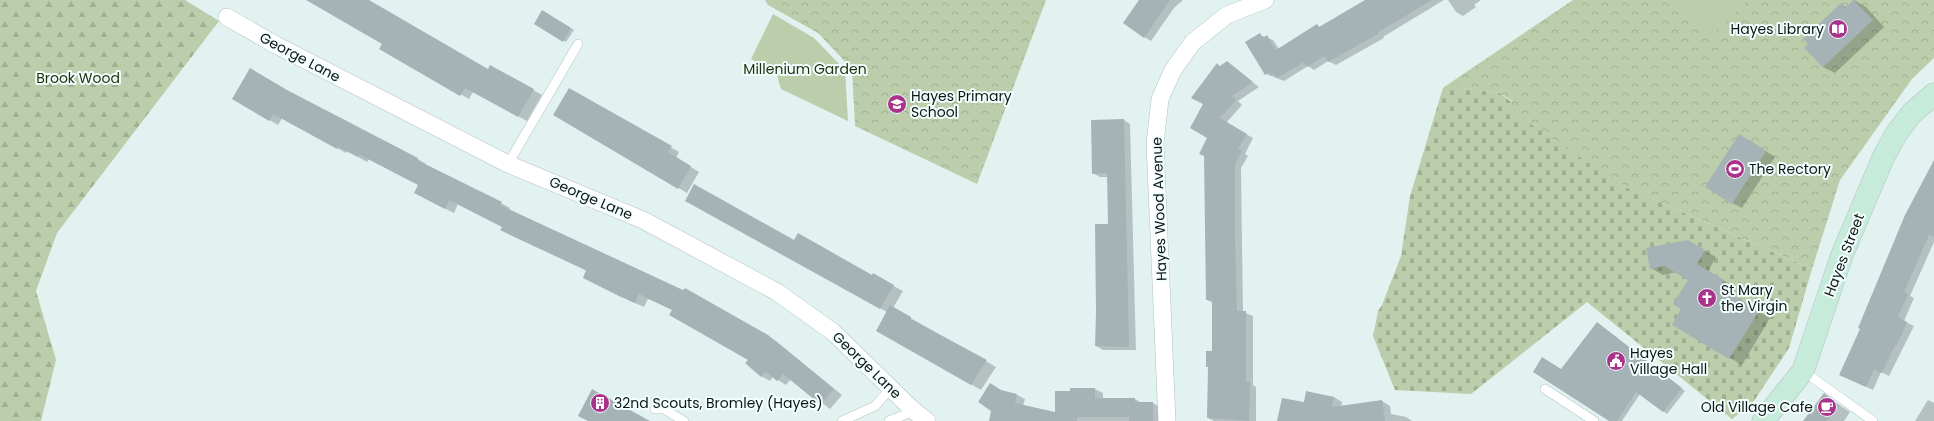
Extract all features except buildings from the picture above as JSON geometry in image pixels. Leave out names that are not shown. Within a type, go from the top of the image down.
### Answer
[{"type":"main road","name":"Hayes Street","points":[[1763,421],[1803,371],[1842,255],[1883,158],[1896,134],[1912,113],[1934,94]]},
{"type":"street","name":"Hayes Wood Avenue","points":[[1167,421],[1155,143],[1160,99],[1173,70],[1193,42],[1227,15],[1265,0]]},
{"type":"street","name":"George Lane","points":[[227,17],[276,45],[508,164],[643,220],[777,292],[833,332],[921,416]]},
{"type":"lane","points":[[508,164],[578,44]]},
{"type":"lane","points":[[1803,371],[1872,421]]},
{"type":"lane","points":[[842,421],[875,406],[891,388]]},
{"type":"lane","points":[[1545,389],[1594,421]]},
{"type":"lane","points":[[655,409],[662,408],[684,421]]},
{"type":"lane","points":[[890,421],[921,416]]},
{"type":"green space","name":"Brook Wood","points":[[0,0],[185,0],[219,21],[57,233],[36,291],[56,360],[41,421],[0,421]]},
{"type":"green space","points":[[765,0],[1046,0],[977,184],[855,126],[852,69],[818,33],[768,5]]},
{"type":"green space","points":[[1573,0],[1934,0],[1934,58],[1912,79],[1840,180],[1812,269],[1621,185],[1513,112],[1511,100],[1500,93],[1460,88],[1453,81]]},
{"type":"green space","points":[[1676,0],[1748,0],[1711,36]]},
{"type":"green space","name":"Millenium Garden","points":[[773,14],[814,38],[845,70],[848,121],[781,89],[776,72],[751,59]]},
{"type":"green space","points":[[1453,81],[1461,88],[1500,93],[1621,185],[1812,269],[1789,348],[1752,404],[1732,419],[1587,302],[1471,394],[1395,390],[1373,336],[1378,311],[1382,305],[1401,256],[1410,196],[1443,88]]},
{"type":"place","name":"Hayes Library","points":[[1838,29]]},
{"type":"place","name":"Hayes Primary School","points":[[897,104]]},
{"type":"place","name":"The Rectory","points":[[1735,169]]},
{"type":"place","name":"St Mary the Virgin","points":[[1707,298]]},
{"type":"place","name":"Hayes Village Hall","points":[[1616,361]]},
{"type":"place","name":"32nd Scouts, Bromley (Hayes)","points":[[600,403]]},
{"type":"place","name":"Old Village Cafe","points":[[1827,407]]}]
